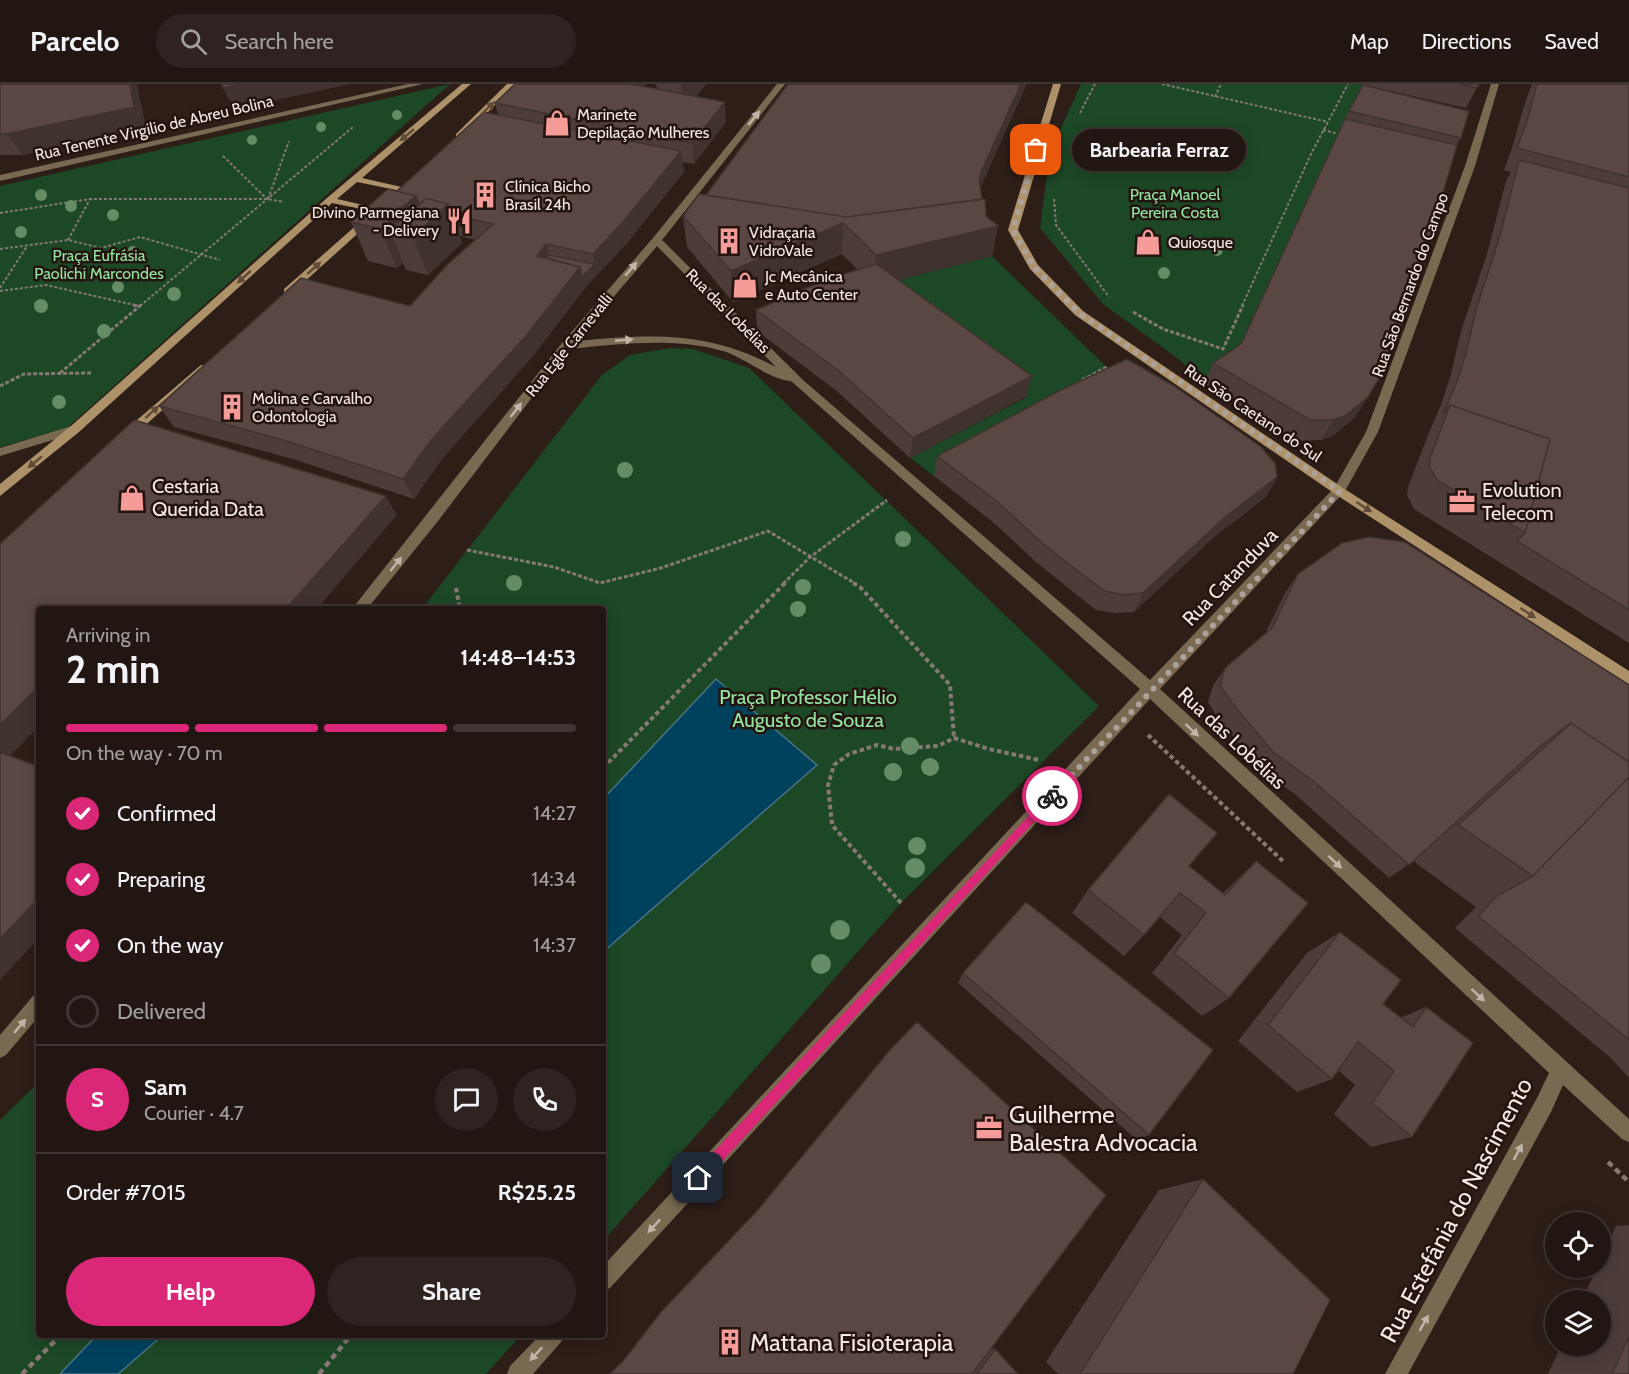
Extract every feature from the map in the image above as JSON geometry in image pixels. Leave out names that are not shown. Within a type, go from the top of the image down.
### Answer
[{"type":"main road","points":[[0,491],[75,429],[330,200],[468,84]]},
{"type":"main road","points":[[453,141],[512,84]]},
{"type":"main road","name":"Rua São Caetano do Sul","points":[[1057,84],[1013,230],[1034,267],[1079,313],[1135,352],[1340,491],[1629,679]]},
{"type":"main road","points":[[355,179],[395,197]]},
{"type":"main road","points":[[330,200],[395,197]]},
{"type":"main road","points":[[281,297],[395,197]]},
{"type":"main road","points":[[122,439],[210,360]]},
{"type":"street","name":"Rua Tenente Virgilio de Abreu Bolina","points":[[0,178],[419,84]]},
{"type":"street","name":"Rua Egle Carnevalli","points":[[361,606],[566,346],[657,240],[782,84]]},
{"type":"street","name":"Rua São Bernardo do Campo","points":[[1340,491],[1372,432],[1470,166],[1495,84]]},
{"type":"street","name":"Rua das Lobélias","points":[[657,240],[799,383],[1150,690],[1629,1132]]},
{"type":"street","name":"Rua das Lobélias","points":[[566,346],[643,339],[691,341],[724,348],[799,383]]},
{"type":"street","points":[[0,452],[75,429]]},
{"type":"street","name":"Rua Catanduva","points":[[606,1278],[1126,715],[1340,491]]},
{"type":"street","points":[[0,1049],[36,1006]]},
{"type":"street","name":"Rua Estefânia do Nascimento","points":[[1396,1374],[1545,1105],[1560,1070]]},
{"type":"street","points":[[518,1374],[551,1338]]},
{"type":"path","points":[[1076,122],[1095,84]]},
{"type":"path","points":[[1162,84],[1328,122]]},
{"type":"path","points":[[1215,97],[1221,84]]},
{"type":"path","points":[[1128,309],[1162,329],[1224,349],[1323,130],[1348,84]]},
{"type":"path","points":[[60,373],[357,125]]},
{"type":"path","points":[[1323,130],[1346,136]]},
{"type":"path","points":[[267,199],[290,139]]},
{"type":"path","points":[[221,154],[267,199]]},
{"type":"path","points":[[1054,197],[1056,225],[1110,298]]},
{"type":"path","points":[[0,213],[90,199],[267,199]]},
{"type":"path","points":[[68,240],[90,199]]},
{"type":"path","points":[[0,249],[68,240],[102,248],[140,237],[201,255]]},
{"type":"path","points":[[0,290],[27,246]]},
{"type":"path","points":[[0,290],[46,285],[140,306]]},
{"type":"path","points":[[1082,380],[1135,352]]},
{"type":"path","points":[[0,387],[24,374],[92,372],[99,377]]},
{"type":"path","points":[[606,765],[809,558],[887,500]]},
{"type":"path","points":[[467,550],[554,567],[600,583],[661,568],[768,531],[860,587],[951,685],[954,738]]},
{"type":"path","points":[[456,588],[459,606]]},
{"type":"path","points":[[1126,715],[1168,754]]},
{"type":"path","points":[[901,903],[832,825],[828,785],[834,765],[849,754],[877,746],[894,749],[938,746],[954,738],[989,749],[1045,761]]},
{"type":"path","points":[[22,1374],[58,1338]]},
{"type":"path","points":[[319,1374],[349,1338]]},
{"type":"green space","name":"Praça Eufrásia Paolichi Marcondes","points":[[450,84],[67,428],[0,447],[0,186]]},
{"type":"green space","name":"Praça Manoel Pereira Costa","points":[[1081,84],[1364,84],[1231,365],[1204,384],[1181,361],[1103,304],[1040,228],[1050,152]]},
{"type":"green space","points":[[992,256],[1120,380],[934,476],[910,458],[1027,397],[875,286]]},
{"type":"green space","name":"Praça Professor Hélio Augusto de Souza","points":[[670,348],[693,349],[749,368],[1099,706],[901,903],[606,1238],[606,606],[424,606],[602,375],[630,355]]},
{"type":"green space","points":[[36,1085],[36,1338],[518,1338],[486,1374],[0,1374],[0,1120]]},
{"type":"water","points":[[716,679],[817,765],[606,949],[606,796]]},
{"type":"water","points":[[94,1338],[160,1338],[118,1374],[60,1374]]},
{"type":"building","points":[[0,84],[130,84],[134,107],[0,134]]},
{"type":"building","points":[[222,84],[244,84],[223,88]]},
{"type":"building","points":[[515,84],[631,84],[725,102],[692,143],[495,103]]},
{"type":"building","points":[[788,84],[1021,84],[982,170],[979,180],[982,199],[846,217],[706,195]]},
{"type":"building","points":[[1461,84],[1479,84],[1477,88]]},
{"type":"building","points":[[1537,84],[1629,84],[1629,177],[1517,148]]},
{"type":"building","points":[[1363,85],[1469,111],[1461,138],[1349,111]]},
{"type":"building","points":[[484,112],[681,151],[623,222],[593,254],[546,244],[537,256],[580,267],[527,335],[432,439],[403,479],[280,439],[159,406],[301,278],[410,306],[448,264],[493,224],[452,215],[448,204],[426,198],[419,205],[416,196],[397,191]]},
{"type":"building","points":[[1345,119],[1457,145],[1409,309],[1384,370],[1368,397],[1345,416],[1333,420],[1310,420],[1213,363],[1241,344]]},
{"type":"building","points":[[1519,160],[1629,188],[1629,610],[1517,541],[1525,533],[1550,439],[1450,405],[1443,414],[1466,353]]},
{"type":"building","points":[[388,189],[416,196],[399,210],[410,212],[426,198],[448,204],[413,237],[390,231],[404,217],[396,215],[381,229],[351,222]]},
{"type":"building","points":[[699,194],[846,217],[985,199],[986,216],[998,226],[876,255],[843,223],[731,271],[683,216]]},
{"type":"building","points":[[549,255],[595,264],[582,277],[580,267],[547,258]]},
{"type":"building","points":[[876,264],[1032,376],[913,438],[839,371],[756,310],[828,279]]},
{"type":"building","points":[[1127,359],[1174,386],[1260,446],[1275,463],[1277,477],[1224,518],[1143,593],[1124,595],[1104,591],[1043,544],[999,503],[937,456],[1059,391]]},
{"type":"building","points":[[1450,405],[1550,439],[1525,533],[1437,480],[1429,466],[1430,458]]},
{"type":"building","points":[[134,420],[386,496],[289,606],[36,606],[36,689],[0,725],[0,544]]},
{"type":"building","points":[[1369,537],[1405,542],[1629,685],[1629,762],[1571,723],[1539,747],[1409,865],[1312,780],[1273,752],[1220,685],[1225,668],[1272,628],[1298,574],[1342,543]]},
{"type":"building","points":[[1571,723],[1629,762],[1629,777],[1533,876],[1458,825]]},
{"type":"building","points":[[0,752],[36,766],[36,901],[0,939]]},
{"type":"building","points":[[1629,777],[1629,1040],[1478,916],[1498,895],[1533,876]]},
{"type":"building","points":[[1169,794],[1217,833],[1189,866],[1225,895],[1256,861],[1308,903],[1229,998],[1174,953],[1206,913],[1180,893],[1144,935],[1088,890]]},
{"type":"building","points":[[1026,902],[1213,1050],[1149,1135],[963,973]]},
{"type":"building","points":[[1340,932],[1401,980],[1383,1004],[1413,1027],[1426,1007],[1473,1043],[1412,1137],[1372,1103],[1394,1071],[1358,1042],[1332,1079],[1268,1025]]},
{"type":"building","points":[[917,1022],[1106,1195],[972,1374],[610,1374],[624,1360],[661,1312],[757,1211],[890,1050]]},
{"type":"building","points":[[1203,1179],[1330,1300],[1293,1374],[1080,1374]]},
{"type":"building","points":[[1629,1336],[1629,1374],[1612,1374]]},
{"type":"building","points":[[995,1349],[1018,1374],[977,1374]]},
{"type":"way so far","points":[[1036,150],[1013,230],[1034,267],[1079,313],[1340,491],[1052,796]]},
{"type":"place","name":"Marinete Depilação Mulheres","points":[[557,123]]},
{"type":"place","name":"Barbearia Ferraz","points":[[1036,150]]},
{"type":"place","name":"Clínica Bicho Brasil 24h","points":[[485,195]]},
{"type":"place","name":"Divino Parmegiana - Delivery","points":[[459,221]]},
{"type":"place","name":"Vidraçaria VidroVale","points":[[729,241]]},
{"type":"place","name":"Quiosque","points":[[1148,242]]},
{"type":"place","name":"Jc Mecânica e Auto Center","points":[[745,285]]},
{"type":"place","name":"Molina e Carvalho Odontologia","points":[[232,407]]},
{"type":"place","name":"Cestaria Querida Data","points":[[132,498]]},
{"type":"place","name":"Evolution Telecom","points":[[1462,502]]},
{"type":"place","name":"Guilherme Balestra Advocacia","points":[[989,1128]]},
{"type":"place","name":"Mattana Fisioterapia","points":[[730,1342]]},
{"type":"route","points":[[698,1178],[1052,796]]}]
